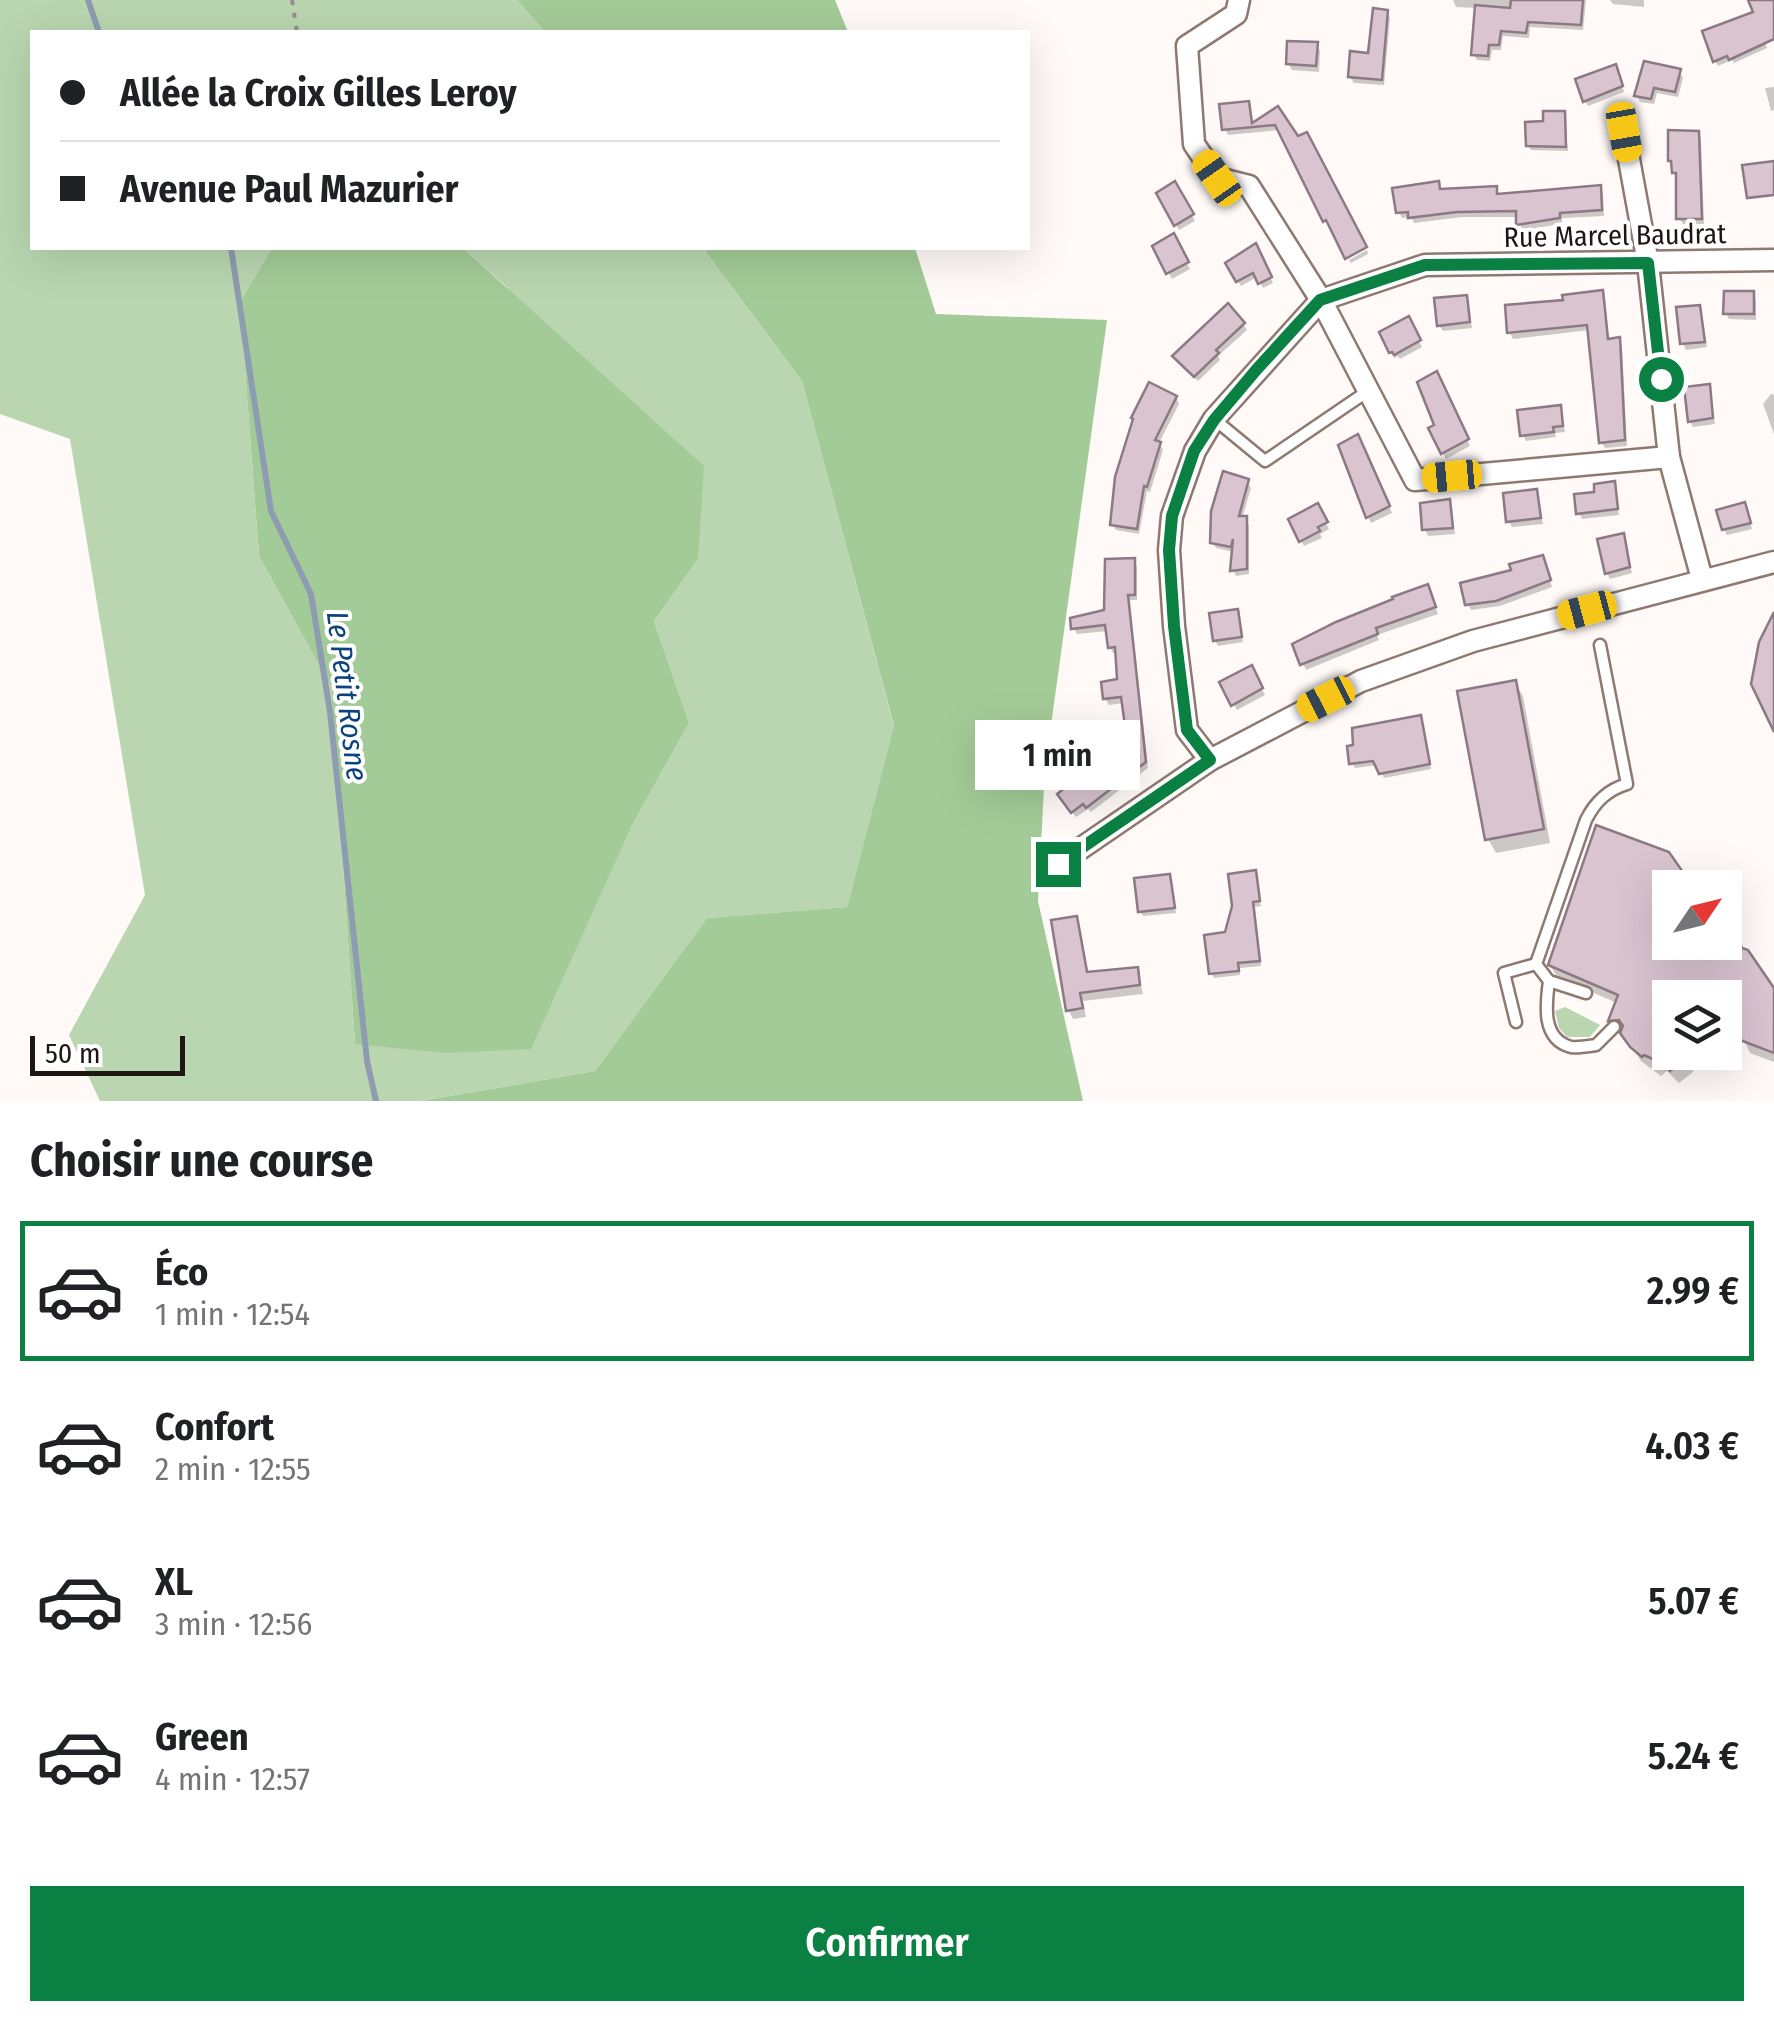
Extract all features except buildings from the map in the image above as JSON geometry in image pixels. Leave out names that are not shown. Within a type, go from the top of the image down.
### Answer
[{"type":"street","points":[[1239,0],[1236,14],[1186,46],[1194,144],[1217,178],[1249,186],[1320,300],[1415,480],[1670,457]]},
{"type":"street","points":[[1624,132],[1648,263],[1670,457],[1702,579]]},
{"type":"street","name":"Rue Marcel Baudrat","points":[[1320,300],[1425,265],[1774,260]]},
{"type":"street","points":[[1210,760],[1187,730],[1169,550],[1172,516],[1194,451],[1214,420],[1320,300]]},
{"type":"street","points":[[1058,864],[1210,760],[1361,681],[1473,640],[1774,562]]},
{"type":"lane","points":[[1214,420],[1265,460],[1368,391]]},
{"type":"lane","points":[[1536,964],[1594,804],[1627,784],[1600,645]]},
{"type":"lane","points":[[1536,964],[1550,981],[1586,993]]},
{"type":"lane","points":[[1516,1022],[1504,974],[1536,964]]},
{"type":"lane","points":[[1550,981],[1547,1022],[1552,1034],[1570,1047],[1596,1045],[1614,1026]]},
{"type":"path","points":[[292,0],[297,30]]},
{"type":"green space","points":[[0,0],[517,0],[543,30],[30,30],[30,250],[271,250],[240,302],[259,556],[331,687],[355,1044],[631,827],[689,723],[654,621],[698,559],[507,287],[465,250],[704,250],[802,381],[894,727],[847,907],[707,918],[595,1071],[421,1101],[100,1101],[69,1035],[145,895],[70,439],[0,414]]},
{"type":"green space","points":[[517,0],[835,0],[847,30],[543,30]]},
{"type":"green space","points":[[271,250],[465,250],[704,466],[698,559],[654,621],[689,723],[631,827],[531,1049],[446,1053],[355,1044],[331,687],[259,556],[240,302]]},
{"type":"green space","points":[[704,250],[916,250],[936,314],[1107,320],[1045,769],[1038,901],[1083,1101],[421,1101],[595,1071],[707,918],[847,907],[894,726],[802,381]]},
{"type":"green space","points":[[1565,1007],[1600,1025],[1590,1037],[1567,1037],[1559,1028],[1555,1011]]},
{"type":"waterway","name":"Le Petit Rosne","points":[[88,0],[98,30]]},
{"type":"waterway","name":"Le Petit Rosne","points":[[231,250],[271,511],[311,594],[330,712],[367,1061],[376,1101]]},
{"type":"route","points":[[1058,864],[1210,760],[1187,730],[1174,626],[1169,550],[1172,516],[1194,451],[1214,420],[1320,300],[1425,265],[1648,263],[1661,379]]}]
